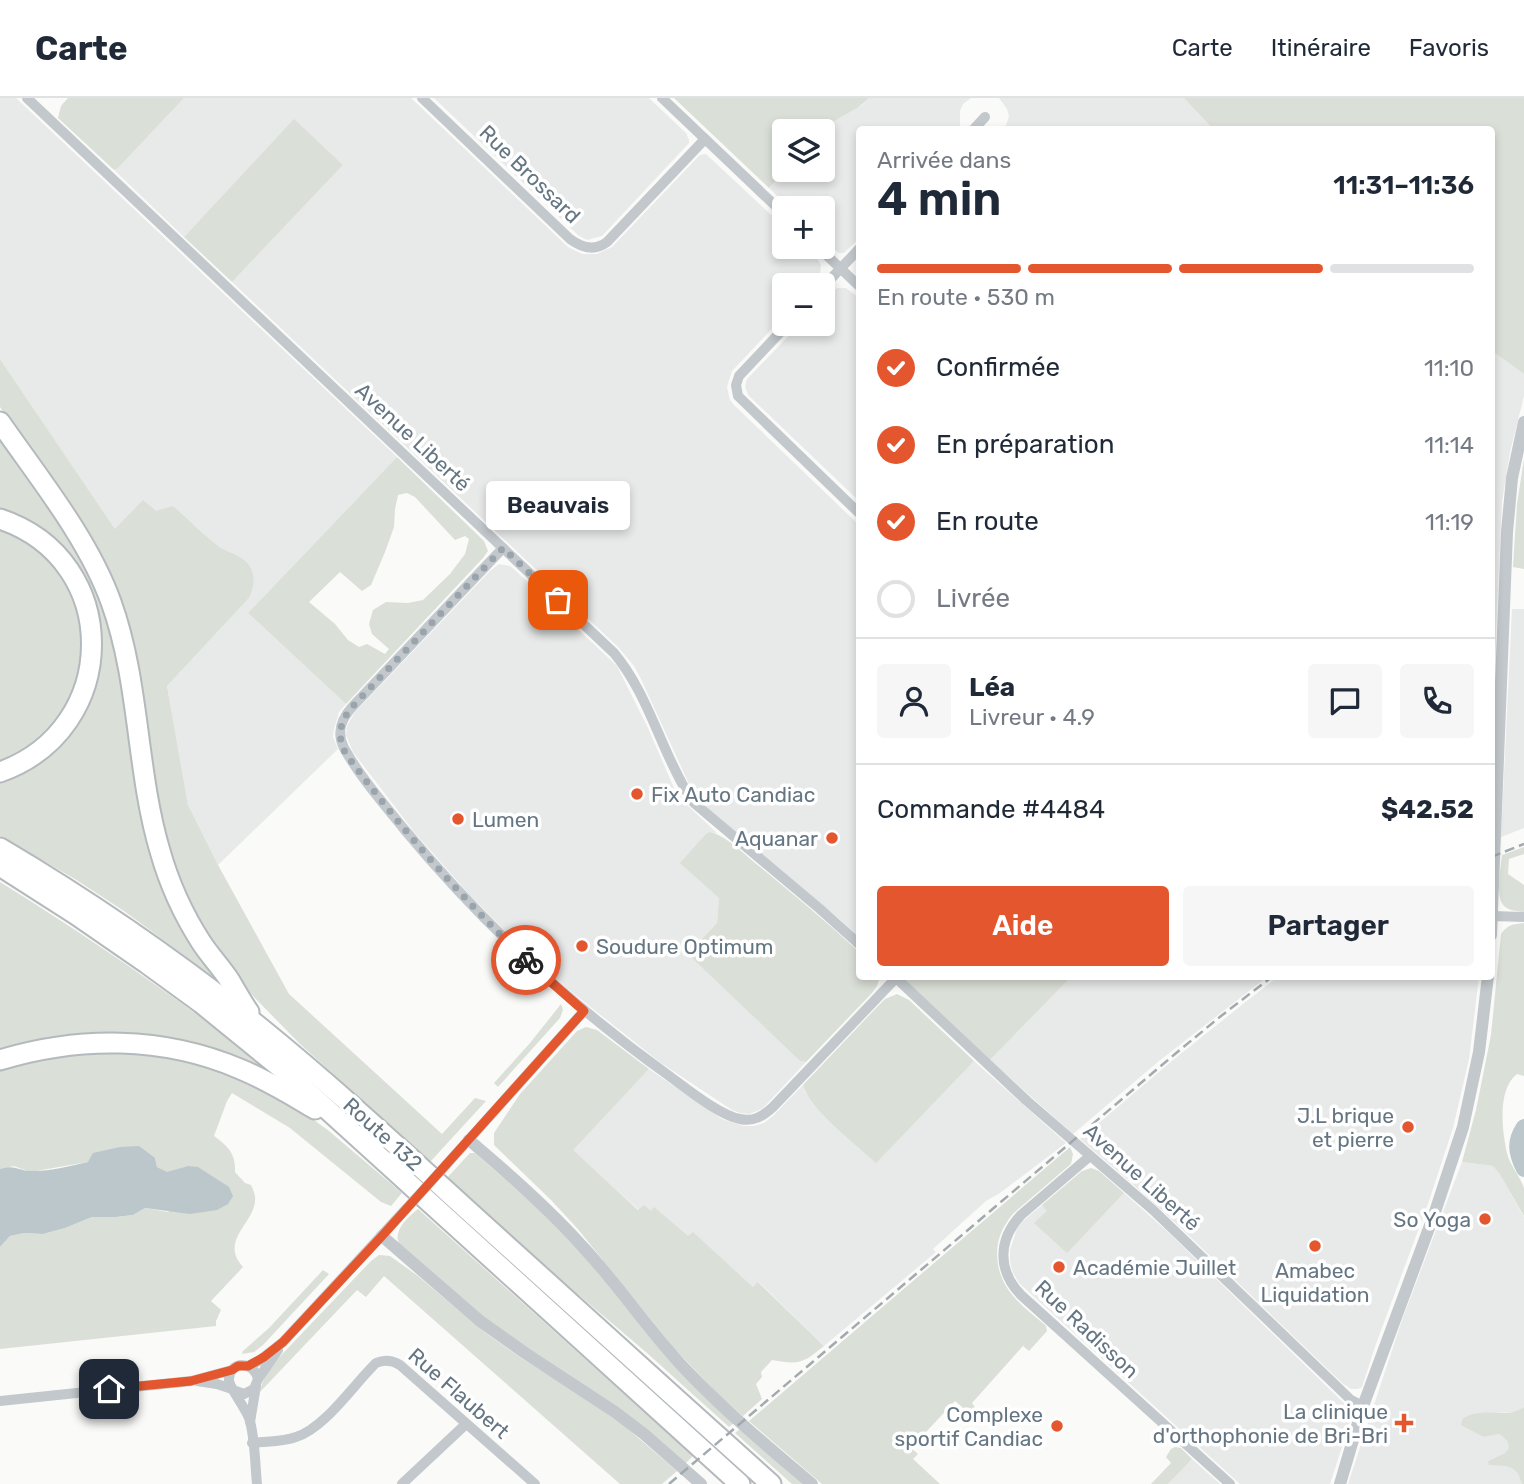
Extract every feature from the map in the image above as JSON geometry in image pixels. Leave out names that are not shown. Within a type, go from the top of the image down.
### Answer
[{"type":"highway","points":[[0,422],[75,531],[104,583],[124,649],[153,824],[167,873],[193,930],[229,979],[257,1025]]},
{"type":"highway","points":[[0,520],[19,527],[41,541],[69,571],[81,593],[92,634],[91,667],[85,689],[62,730],[34,755],[0,772]]},
{"type":"highway","name":"Route 132","points":[[0,848],[120,923],[257,1025],[356,1110],[771,1484]]},
{"type":"highway","name":"Route 132","points":[[0,866],[75,914],[172,982],[287,1073],[740,1484]]},
{"type":"highway","points":[[0,1060],[44,1049],[80,1044],[121,1042],[173,1048],[212,1058],[254,1074],[346,1128]]},
{"type":"street","name":"Avenue Liberté","points":[[27,98],[604,643],[622,663],[638,689],[684,788],[694,803],[856,941]]},
{"type":"street","name":"Rue Brossard","points":[[422,98],[570,239],[585,247],[596,247],[607,242],[705,139]]},
{"type":"street","points":[[662,98],[772,203]]},
{"type":"street","points":[[977,126],[985,117]]},
{"type":"street","points":[[835,274],[856,252]]},
{"type":"street","points":[[831,259],[856,283]]},
{"type":"street","points":[[777,336],[739,376],[736,385],[738,396],[856,510]]},
{"type":"street","points":[[1495,746],[1508,519],[1512,478],[1524,422]]},
{"type":"street","points":[[503,548],[347,713],[341,725],[340,737],[346,754],[415,842],[460,893],[532,965],[584,1011],[702,1100],[733,1118],[752,1120],[773,1107],[892,980]]},
{"type":"street","points":[[1495,916],[1524,917]]},
{"type":"street","name":"Avenue Liberté","points":[[898,980],[1027,1101],[1153,1210],[1351,1400],[1363,1406]]},
{"type":"street","points":[[1340,1484],[1363,1406],[1463,1128],[1479,1052],[1488,980]]},
{"type":"street","points":[[0,1401],[191,1381],[259,1361],[283,1342],[382,1236],[584,1011]]},
{"type":"street","points":[[469,1140],[582,1245],[653,1334],[694,1378],[812,1484]]},
{"type":"street","name":"Rue Radisson","points":[[1090,1156],[1021,1215],[1012,1226],[1004,1245],[1006,1273],[1021,1295],[1230,1484]]},
{"type":"street","points":[[382,1236],[487,1326],[625,1419],[701,1484]]},
{"type":"street","points":[[191,1381],[217,1384],[239,1394],[246,1394],[252,1391],[283,1342]]},
{"type":"street","name":"Rue Flaubert","points":[[252,1443],[289,1439],[310,1430],[376,1363],[386,1360],[400,1365],[535,1484]]},
{"type":"street","points":[[248,1366],[255,1371],[257,1382],[250,1422]]},
{"type":"street","points":[[232,1370],[229,1380],[250,1422],[257,1484]]},
{"type":"street","points":[[402,1484],[466,1424]]},
{"type":"shaded area","points":[[0,98],[16,98],[397,457],[248,613],[346,704],[339,712],[334,729],[333,737],[338,749],[218,865],[188,805],[167,686],[249,598],[240,557],[212,542],[115,529],[0,359]]},
{"type":"shaded area","points":[[68,98],[184,98],[117,169],[113,169],[58,118],[61,106]]},
{"type":"shaded area","points":[[184,98],[411,98],[568,247],[582,254],[597,254],[612,247],[700,155],[706,154],[772,216],[772,259],[817,259],[821,265],[820,273],[772,273],[772,329],[732,371],[727,387],[730,400],[735,406],[856,522],[856,934],[699,800],[689,784],[641,679],[619,648],[232,282],[343,165],[294,120],[184,237],[113,169],[117,169]]},
{"type":"shaded area","points":[[434,98],[649,98],[686,133],[689,143],[602,236],[587,240],[579,236]]},
{"type":"shaded area","points":[[674,98],[869,98],[835,121],[772,119],[772,182],[774,182],[769,188]]},
{"type":"shaded area","points":[[869,98],[971,98],[963,104],[960,111],[960,126],[856,126],[856,241],[844,253],[835,250],[835,196],[777,196],[769,188],[774,182],[835,182],[835,120],[862,105]]},
{"type":"shaded area","points":[[999,98],[1184,98],[1210,126],[1006,126],[1009,116]]},
{"type":"shaded area","points":[[1184,98],[1524,98],[1524,374],[1495,353],[1495,126],[1210,126]]},
{"type":"shaded area","points":[[294,119],[343,165],[232,282],[184,237]]},
{"type":"shaded area","points":[[846,288],[856,296],[856,498],[748,395],[745,386],[747,379],[788,336],[835,336],[835,290]]},
{"type":"shaded area","points":[[1495,353],[1524,374],[1524,396],[1510,452],[1502,502],[1495,657]]},
{"type":"shaded area","points":[[0,359],[115,529],[143,500],[156,511],[173,506],[212,541],[244,560],[251,569],[254,580],[249,598],[167,686],[188,805],[289,994],[442,1134],[475,1098],[486,1101],[430,1162],[300,1044],[253,996],[218,955],[186,901],[159,819],[137,689],[80,525],[0,407]]},
{"type":"shaded area","points":[[0,431],[82,550],[113,629],[146,816],[219,981],[124,911],[0,836],[0,779],[69,730],[91,602],[0,513]]},
{"type":"shaded area","points":[[397,457],[484,541],[488,551],[346,704],[248,613]],"holes":[[[407,493],[415,497],[455,540],[465,536],[469,539],[465,554],[450,574],[423,600],[408,603],[386,602],[373,610],[369,624],[372,634],[389,649],[385,654],[367,644],[359,647],[348,640],[335,624],[309,602],[340,572],[362,591],[371,585],[394,527],[398,495]]]},
{"type":"shaded area","points":[[1524,459],[1524,569],[1513,567],[1517,504]]},
{"type":"shaded area","points":[[0,526],[19,534],[53,561],[78,602],[85,657],[72,701],[45,737],[0,764]]},
{"type":"shaded area","points":[[499,564],[515,570],[617,666],[674,788],[688,806],[717,833],[710,832],[719,898],[717,923],[689,954],[800,1061],[806,1062],[763,1108],[757,1111],[749,1114],[732,1110],[661,1063],[568,989],[519,945],[468,893],[415,833],[353,752],[346,735],[347,726],[355,712]]},
{"type":"shaded area","points":[[1512,609],[1524,609],[1524,828],[1501,837]]},
{"type":"shaded area","points":[[706,834],[716,834],[736,846],[856,949],[856,980],[879,980],[872,993],[806,1062],[800,1061],[688,954],[717,923],[719,898],[680,863]]},
{"type":"shaded area","points":[[1524,847],[1524,854],[1509,859],[1508,874],[1524,885],[1524,912],[1504,906],[1499,887],[1502,855]]},
{"type":"shaded area","points":[[0,882],[145,978],[285,1082],[177,1043],[0,1054]]},
{"type":"shaded area","points":[[1524,923],[1524,1076],[1517,1074],[1511,1081],[1506,1090],[1503,1111],[1507,1153],[1524,1188],[1524,1216],[1493,1166],[1462,1162],[1491,1035],[1501,934],[1511,926]]},
{"type":"shaded area","points":[[904,980],[1068,980],[990,1060]]},
{"type":"shaded area","points":[[1068,980],[1263,980],[1159,1061],[1073,1134],[990,1060]]},
{"type":"shaded area","points":[[1274,980],[1479,980],[1469,1059],[1453,1128],[1362,1387],[1351,1389],[1342,1383],[1181,1228],[1080,1139],[1173,1060]]},
{"type":"shaded area","points":[[897,994],[909,1000],[974,1061],[876,1163],[814,1105],[803,1085],[885,999]]},
{"type":"shaded area","points":[[561,1004],[563,1010],[560,1018],[498,1087],[494,1083]]},
{"type":"shaded area","points":[[586,1027],[597,1030],[649,1069],[573,1150],[638,1210],[644,1205],[651,1211],[654,1207],[688,1236],[693,1232],[753,1287],[758,1282],[824,1346],[801,1361],[772,1360],[761,1372],[762,1377],[756,1384],[762,1399],[743,1416],[674,1348],[577,1228],[494,1145],[494,1133],[520,1094],[577,1031]]},
{"type":"shaded area","points":[[131,1051],[180,1058],[231,1073],[300,1110],[402,1193],[391,1206],[381,1202],[290,1128],[232,1093],[214,1136],[230,1151],[235,1172],[245,1183],[251,1185],[255,1199],[253,1209],[236,1240],[237,1258],[243,1267],[211,1301],[221,1310],[216,1326],[0,1349],[0,1247],[10,1236],[24,1233],[43,1234],[92,1217],[133,1215],[145,1208],[168,1212],[209,1175],[193,1167],[167,1173],[157,1167],[155,1158],[88,1162],[30,1172],[14,1166],[0,1169],[0,1068],[60,1054]]},
{"type":"shaded area","points":[[974,1061],[1066,1143],[986,1201],[933,1249],[936,1252],[824,1346],[759,1282],[753,1287],[693,1233],[689,1237],[651,1211],[639,1210],[572,1150],[649,1069],[722,1119],[743,1126],[764,1123],[803,1085],[814,1104],[876,1162]]},
{"type":"shaded area","points":[[139,1146],[155,1158],[157,1167],[167,1172],[188,1166],[198,1167],[229,1187],[233,1196],[228,1204],[217,1210],[190,1214],[145,1208],[133,1215],[92,1217],[43,1234],[24,1233],[10,1236],[0,1247],[0,1169],[54,1169],[88,1162],[93,1153]]},
{"type":"shaded area","points":[[1070,1147],[1073,1154],[1071,1164],[1012,1216],[1002,1231],[997,1250],[999,1270],[1008,1289],[1021,1305],[1046,1326],[1047,1331],[1029,1351],[1023,1346],[972,1403],[974,1412],[969,1413],[955,1401],[911,1448],[918,1454],[913,1459],[940,1484],[822,1484],[749,1421]]},
{"type":"shaded area","points":[[470,1153],[475,1153],[584,1253],[735,1422],[729,1427],[447,1178]]},
{"type":"shaded area","points":[[1462,1162],[1493,1166],[1524,1217],[1524,1407],[1517,1412],[1493,1413],[1480,1434],[1484,1437],[1499,1434],[1505,1438],[1509,1448],[1505,1453],[1488,1461],[1515,1469],[1522,1484],[1348,1484],[1402,1320]]},
{"type":"shaded area","points":[[1091,1168],[1099,1171],[1124,1193],[1067,1253],[1034,1223],[1047,1211],[1042,1205],[1082,1171]]},
{"type":"shaded area","points":[[1124,1193],[1169,1233],[1350,1409],[1351,1419],[1330,1484],[1240,1484],[1019,1283],[1010,1262],[1010,1250],[1017,1229],[1023,1221],[1042,1205],[1079,1240]]},
{"type":"shaded area","points":[[418,1209],[693,1456],[685,1464],[489,1322],[399,1244],[400,1229]]},
{"type":"shaded area","points":[[379,1255],[390,1256],[418,1276],[483,1331],[623,1425],[677,1471],[662,1484],[620,1484],[384,1276],[366,1297],[357,1290],[259,1393],[267,1370]]},
{"type":"shaded area","points":[[323,1270],[329,1274],[263,1345],[254,1352],[242,1354],[269,1328]]},
{"type":"shaded area","points":[[1524,1407],[1522,1484],[1514,1469],[1489,1465],[1488,1461],[1505,1453],[1509,1448],[1505,1438],[1499,1434],[1484,1437],[1461,1425],[1463,1418],[1473,1414],[1508,1413]]},
{"type":"shaded area","points":[[741,1428],[806,1484],[792,1484],[735,1433]]},
{"type":"shaded area","points":[[1175,1447],[1181,1448],[1192,1459],[1168,1484],[1151,1484],[1171,1463],[1166,1457]]},
{"type":"shaded area","points":[[1192,1459],[1220,1484],[1168,1484]]},
{"type":"waterway","points":[[1524,1127],[1517,1148],[1524,1169]]},
{"type":"railway","points":[[1495,855],[1524,844]]},
{"type":"railway","points":[[669,1484],[1175,1054],[1268,980]]},
{"type":"way so far","points":[[526,960],[460,893],[374,792],[346,754],[340,732],[342,720],[353,706],[503,548],[558,600]]},
{"type":"place","name":"Beauvais","points":[[558,600]]},
{"type":"place","name":"Fix Auto Candiac","points":[[637,794]]},
{"type":"place","name":"Lumen","points":[[458,819]]},
{"type":"place","name":"Aquanar","points":[[832,838]]},
{"type":"place","name":"Soudure Optimum","points":[[582,946]]},
{"type":"place","name":"J.L brique et pierre","points":[[1408,1127]]},
{"type":"place","name":"So Yoga","points":[[1485,1219]]},
{"type":"place","name":"Amabec Liquidation","points":[[1315,1246]]},
{"type":"place","name":"Académie Juillet","points":[[1059,1267]]},
{"type":"place","name":"La clinique d'orthophonie de Bri-Bri","points":[[1404,1423]]},
{"type":"place","name":"Complexe sportif Candiac","points":[[1057,1426]]},
{"type":"route","points":[[109,1389],[191,1381],[226,1372],[238,1366],[256,1363],[283,1342],[392,1226],[584,1011],[526,960]]}]
